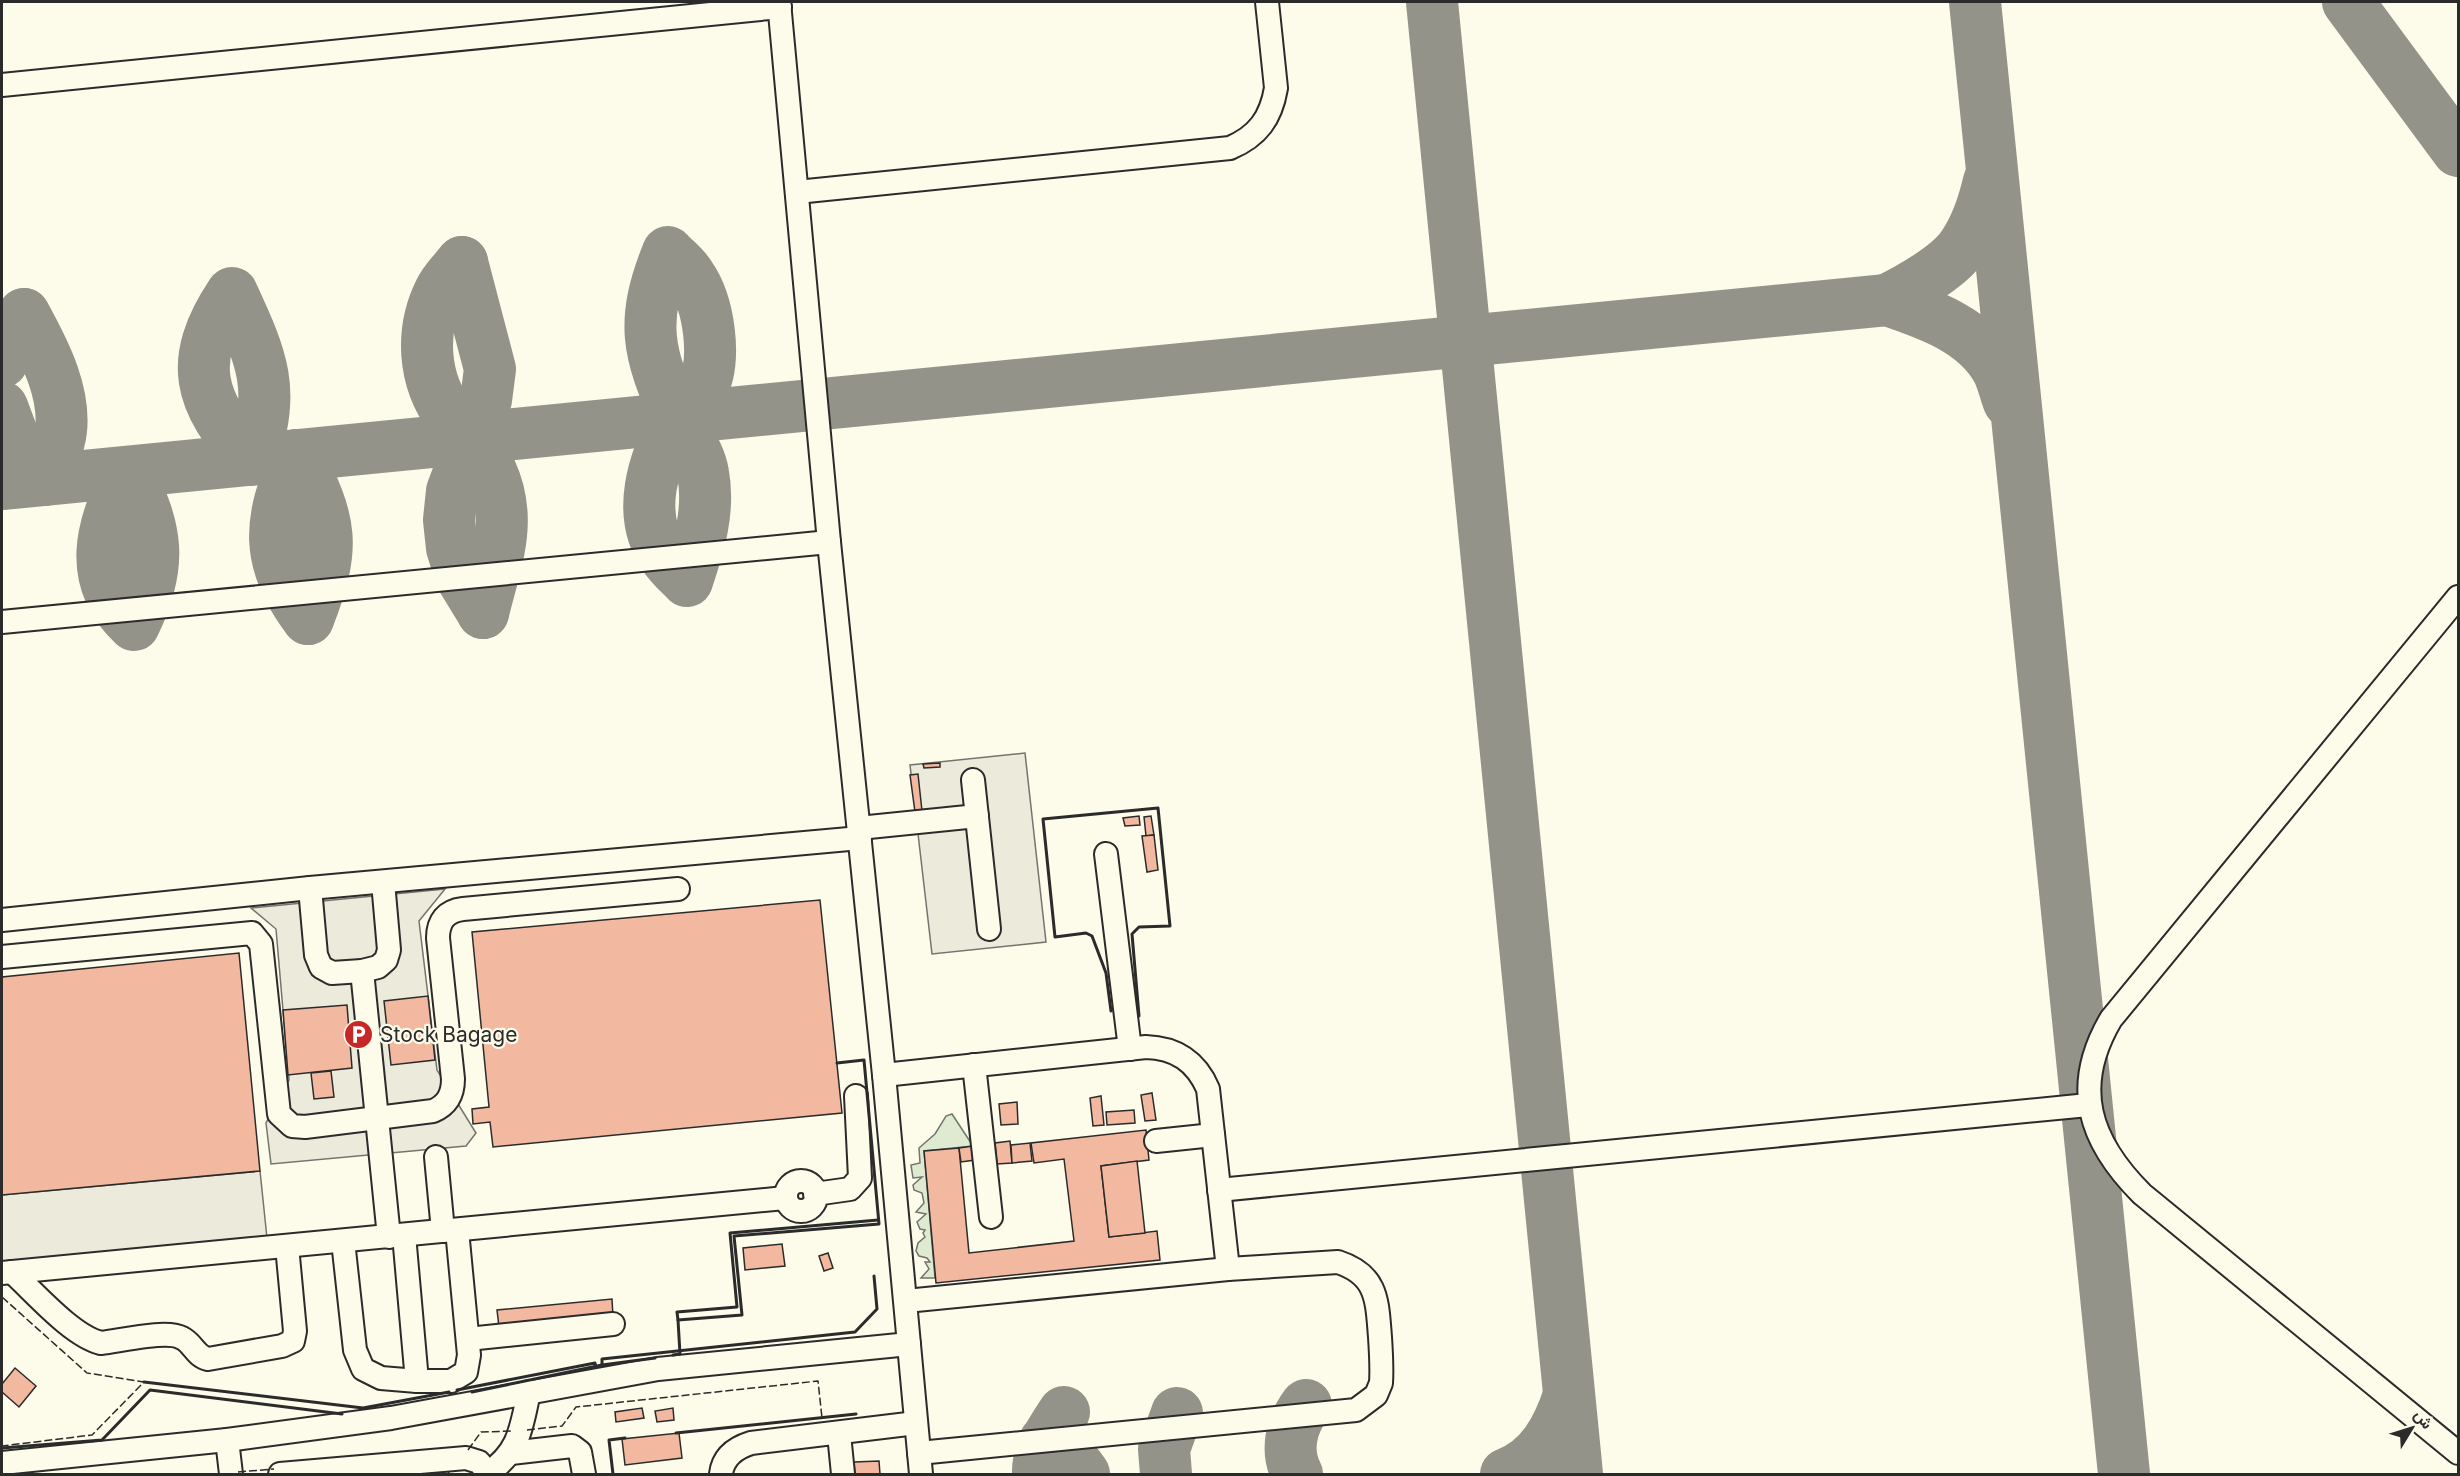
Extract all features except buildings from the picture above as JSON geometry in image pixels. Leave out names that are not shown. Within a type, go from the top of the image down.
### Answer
[{"type":"lane","points":[[797,192],[1230,148],[1248,139],[1262,126],[1274,101],[1276,88],[1267,2]]},
{"type":"lane","points":[[2,85],[780,4],[829,542],[884,1075],[920,1464],[1350,1411],[1367,1404],[1376,1395],[1382,1371],[1377,1304],[1373,1290],[1365,1277],[1353,1267],[1338,1262],[1228,1269],[906,1301]]},
{"type":"lane","points":[[2,622],[829,542]]},
{"type":"lane","points":[[2458,597],[2111,1019],[2096,1048],[2088,1105],[2094,1125],[2114,1163],[2142,1194],[2458,1453]]},
{"type":"lane","points":[[973,780],[989,929]]},
{"type":"lane","points":[[2,920],[860,833],[977,816]]},
{"type":"lane","points":[[1106,854],[1130,1049]]},
{"type":"lane","points":[[310,888],[316,955],[321,967],[332,973],[362,971],[378,968],[388,955],[383,882]]},
{"type":"lane","points":[[2,957],[252,933],[261,944],[277,1108],[282,1119],[292,1126],[305,1127],[433,1111],[440,1108],[451,1095],[453,1079],[438,938],[441,921],[447,915],[463,909],[678,889]]},
{"type":"lane","points":[[362,971],[378,1118],[417,1381]]},
{"type":"lane","points":[[884,1075],[1130,1049],[1159,1048],[1172,1051],[1195,1065],[1208,1089],[1228,1269]]},
{"type":"lane","points":[[974,1065],[991,1217]]},
{"type":"lane","points":[[7,1273],[785,1198],[789,1186],[800,1181],[812,1185],[815,1194],[849,1189],[860,1178],[856,1096]]},
{"type":"lane","points":[[1219,1190],[2088,1105]]},
{"type":"lane","points":[[1155,1141],[1213,1135]]},
{"type":"lane","points":[[344,1241],[357,1360],[363,1369],[381,1378],[417,1381],[451,1381],[459,1378],[469,1364],[468,1339],[436,1156]]},
{"type":"lane","points":[[7,1273],[80,1334],[93,1341],[101,1343],[174,1335],[187,1341],[200,1356],[208,1359],[282,1346],[293,1341],[295,1331],[287,1246]]},
{"type":"lane","points":[[468,1339],[613,1324]]},
{"type":"lane","points":[[2,1463],[227,1440],[391,1418],[658,1369],[909,1344]]},
{"type":"lane","points":[[280,1474],[466,1458],[478,1462],[488,1474],[512,1453],[521,1430],[530,1392]]},
{"type":"lane","points":[[721,1474],[725,1460],[741,1446],[916,1423]]},
{"type":"lane","points":[[839,1434],[843,1474]]},
{"type":"lane","points":[[227,1440],[231,1474]]},
{"type":"lane","points":[[512,1453],[572,1446],[580,1452],[584,1474]]},
{"type":"green space","points":[[952,1114],[973,1146],[924,1151],[935,1278],[921,1278],[929,1269],[925,1262],[930,1262],[927,1258],[919,1256],[916,1251],[918,1243],[925,1237],[923,1233],[925,1230],[920,1229],[917,1222],[926,1214],[916,1212],[924,1203],[922,1193],[914,1190],[913,1185],[922,1177],[913,1178],[911,1165],[920,1163],[919,1148],[935,1134],[946,1116]]},
{"type":"shaded area","points":[[1025,753],[1046,942],[932,954],[910,765]]},
{"type":"shaded area","name":"Stock Bagage","points":[[445,889],[419,921],[437,1070],[476,1133],[466,1146],[271,1164],[266,1123],[289,1080],[276,929],[251,908]]},
{"type":"shaded area","points":[[260,1171],[267,1238],[2,1263],[2,1195]]},
{"type":"taxiway","points":[[1432,2],[1577,1474]]},
{"type":"taxiway","points":[[1975,2],[2124,1474]]},
{"type":"taxiway","points":[[2348,2],[2458,151]]},
{"type":"taxiway","points":[[1989,181],[1976,223],[1957,254],[1928,277],[1887,300],[1919,311],[1964,334],[1989,357],[1998,371],[2009,402]]},
{"type":"taxiway","points":[[687,581],[667,560],[656,541],[649,505],[655,469],[661,452],[677,419],[680,415],[696,398],[701,391],[706,379],[710,349],[706,316],[697,287],[668,252],[653,298],[651,337],[659,375],[668,396],[678,419],[699,459],[705,487],[702,528],[687,581]]},
{"type":"taxiway","points":[[462,262],[445,283],[434,306],[429,322],[427,355],[434,387],[441,402],[483,456],[498,489],[502,525],[500,542],[483,613]]},
{"type":"taxiway","points":[[462,262],[490,369],[486,400],[452,491],[449,520],[452,548],[461,577],[483,613]]},
{"type":"taxiway","points":[[232,293],[251,336],[262,375],[264,414],[251,460],[220,419],[210,399],[205,380],[204,361],[208,340],[217,318],[232,293]]},
{"type":"taxiway","points":[[2,484],[1887,300]]},
{"type":"taxiway","points":[[24,314],[47,359],[61,409],[59,441],[44,480]]},
{"type":"taxiway","points":[[2,362],[7,342],[24,314]]},
{"type":"taxiway","points":[[2,407],[17,447],[44,480]]},
{"type":"taxiway","points":[[297,455],[280,500],[275,540],[284,578],[308,619]]},
{"type":"taxiway","points":[[297,455],[318,499],[326,535],[323,573],[308,619]]},
{"type":"taxiway","points":[[128,472],[146,512],[153,548],[150,584],[134,625],[119,607],[109,589],[103,570],[102,551],[111,512],[128,472]]},
{"type":"taxiway","points":[[1506,1474],[1529,1461],[1546,1442],[1559,1420],[1569,1395]]},
{"type":"taxiway","points":[[1297,1474],[1291,1456],[1291,1438],[1306,1405]]},
{"type":"taxiway","points":[[1038,1474],[1042,1450],[1064,1412]]},
{"type":"taxiway","points":[[1166,1474],[1164,1449],[1177,1413]]},
{"type":"taxiway","points":[[1045,1441],[1067,1451],[1084,1474]]},
{"type":"fence","points":[[2,1297],[87,1373],[144,1382],[92,1435],[2,1446]]},
{"type":"fence","points":[[527,1430],[562,1426],[576,1407],[818,1381],[822,1418]]},
{"type":"fence","points":[[468,1450],[481,1432],[513,1431]]},
{"type":"fence","points":[[238,1472],[274,1469]]},
{"type":"wall","points":[[1111,1011],[1106,973],[1092,936],[1086,933],[1055,937],[1043,819],[1158,808],[1170,926],[1139,927],[1132,934],[1139,1016]]},
{"type":"wall","points":[[673,1355],[680,1354],[678,1320],[742,1315],[734,1236],[879,1224],[864,1060],[837,1063]]},
{"type":"wall","points":[[678,1320],[677,1312],[737,1307],[730,1233],[878,1220]]},
{"type":"wall","points":[[602,1365],[602,1359],[855,1332],[877,1309],[874,1276]]},
{"type":"wall","points":[[472,1392],[602,1365],[655,1358]]},
{"type":"wall","points":[[457,1390],[595,1363],[596,1367]]},
{"type":"wall","points":[[144,1382],[363,1408],[449,1392]]},
{"type":"wall","points":[[2,1448],[102,1440],[150,1390],[342,1414]]},
{"type":"wall","points":[[676,1433],[856,1414]]},
{"type":"wall","points":[[613,1474],[609,1440],[625,1438]]},
{"type":"place","name":"Stock Bagage","points":[[359,1035]]}]
